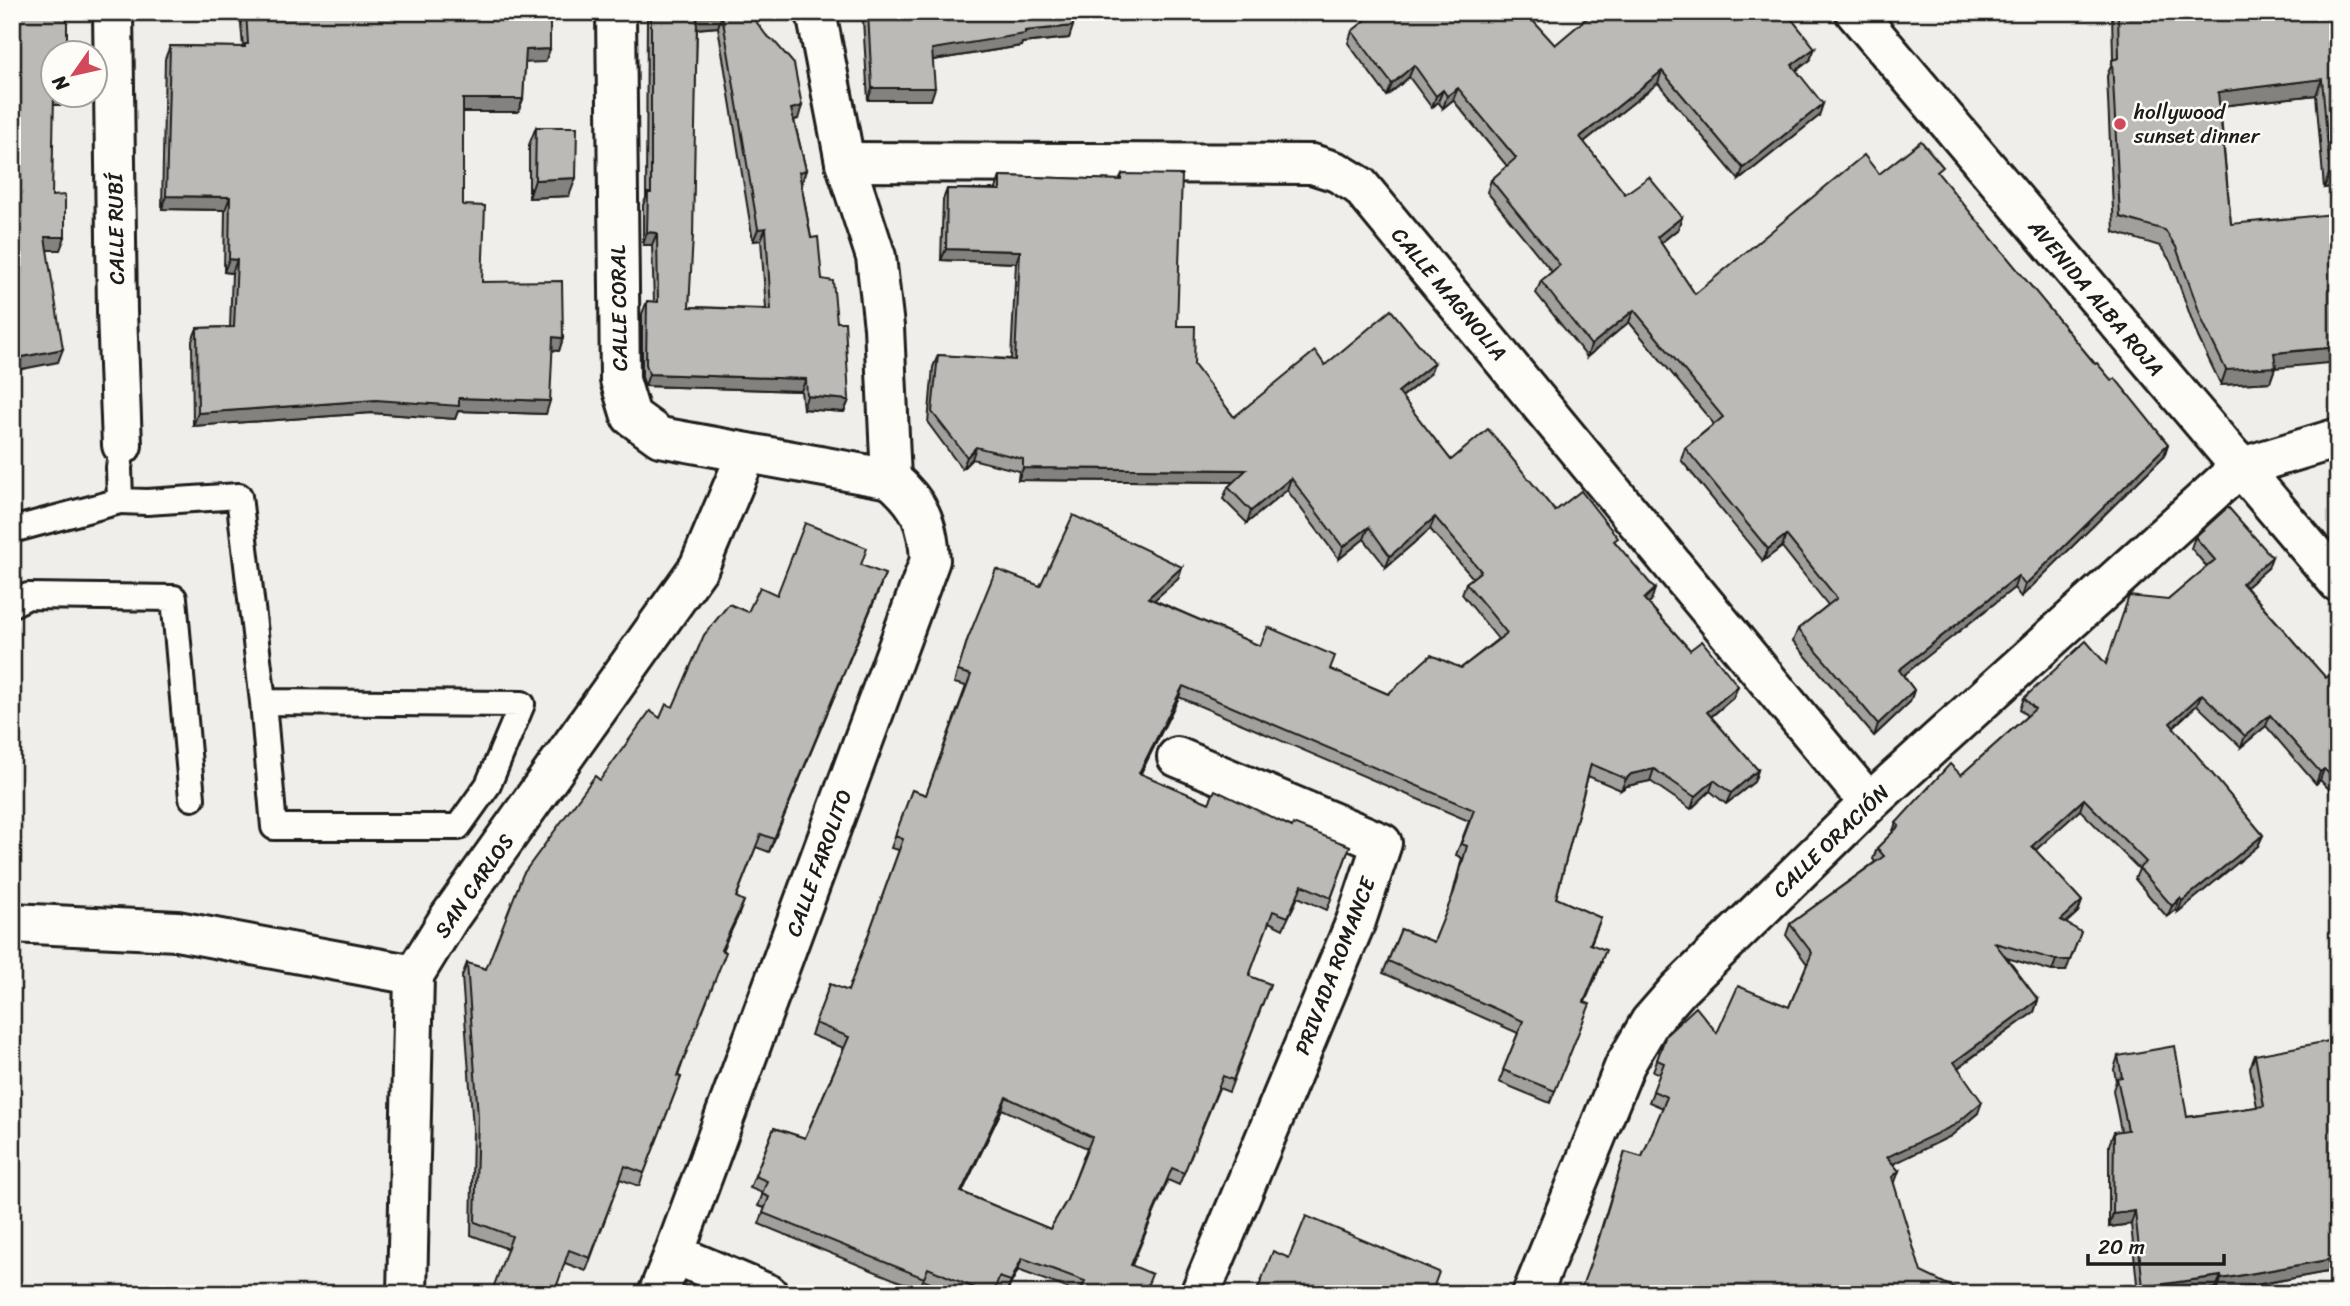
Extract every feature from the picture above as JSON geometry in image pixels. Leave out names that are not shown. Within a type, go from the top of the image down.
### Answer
[{"type":"street","name":"CALLE RUBÍ","points":[[113,12],[117,312],[122,445]]},
{"type":"street","name":"CALLE CORAL","points":[[616,12],[620,380],[631,416],[660,437],[891,479]]},
{"type":"street","points":[[816,12],[845,162],[876,257],[884,327],[891,479]]},
{"type":"street","name":"AVENIDA ALBA ROJA","points":[[1856,12],[2338,582]]},
{"type":"street","name":"CALLE MAGNOLIA","points":[[845,162],[1312,164],[1337,172],[1360,186],[1869,803]]},
{"type":"street","points":[[2239,468],[2338,438]]},
{"type":"street","name":"SAN CARLOS","points":[[414,975],[449,918],[699,567],[747,453]]},
{"type":"street","name":"CALLE ORACIÓN","points":[[1532,1294],[1625,1065],[1650,1022],[1678,990],[1869,803],[2239,468]]},
{"type":"street","name":"CALLE FAROLITO","points":[[658,1294],[930,561],[929,534],[919,510],[906,492],[891,479]]},
{"type":"street","name":"PRIVADA ROMANCE","points":[[1177,757],[1381,843],[1356,921],[1200,1294]]},
{"type":"street","points":[[12,923],[177,931],[414,975],[407,1294]]},
{"type":"street","points":[[674,1254],[768,1294]]},
{"type":"lane","points":[[120,501],[119,468],[122,445]]},
{"type":"lane","points":[[12,530],[120,501],[147,502],[239,496],[263,702],[274,827],[458,827],[488,785],[522,704],[263,702]]},
{"type":"lane","points":[[12,604],[27,596],[174,598],[192,798]]},
{"type":"building","points":[[12,12],[67,12],[67,38],[38,38],[38,108],[54,108],[52,196],[65,195],[65,237],[45,237],[63,349],[12,359]]},
{"type":"building","points":[[246,12],[550,12],[550,49],[526,50],[523,99],[463,99],[463,205],[485,206],[482,282],[562,281],[563,338],[553,337],[550,401],[459,398],[459,406],[376,400],[198,413],[197,328],[234,327],[237,260],[229,259],[230,197],[166,196],[170,46],[245,47],[245,44],[248,44]]},
{"type":"building","points":[[651,12],[749,12],[766,35],[794,64],[802,106],[791,109],[806,170],[799,172],[811,238],[818,237],[822,279],[833,281],[837,322],[845,322],[849,400],[807,396],[806,379],[649,374],[646,364],[647,301],[658,302],[657,233],[647,232],[648,193],[651,193]],"holes":[[[722,15],[758,229],[766,228],[771,310],[689,307],[697,17]]]},
{"type":"building","points":[[868,12],[1073,12],[1073,26],[1025,31],[1025,34],[932,49],[935,88],[872,88]]},
{"type":"building","points":[[1376,12],[1525,12],[1555,45],[1594,12],[1786,12],[1815,48],[1792,65],[1823,104],[1743,168],[1662,71],[1580,137],[1625,194],[1649,177],[1682,217],[1657,237],[1695,294],[1864,155],[1879,174],[1921,141],[1943,167],[1937,172],[2095,364],[2097,363],[2112,381],[2115,378],[2168,444],[2025,585],[2018,576],[1899,670],[1914,690],[1878,724],[1798,629],[1837,598],[1786,535],[1768,549],[1685,448],[1723,417],[1634,310],[1591,345],[1541,281],[1560,265],[1491,180],[1516,158],[1458,88],[1447,96],[1443,90],[1436,96],[1414,65],[1392,84],[1352,31]]},
{"type":"building","points":[[2118,12],[2338,12],[2338,172],[2330,172],[2322,79],[2218,92],[2231,224],[2333,214],[2338,274],[2338,347],[2274,353],[2276,367],[2226,370],[2203,322],[2176,247],[2165,230],[2120,217],[2112,60],[2119,58]]},
{"type":"building","points":[[536,127],[577,127],[576,178],[535,180]]},
{"type":"building","points":[[1122,174],[1182,175],[1177,326],[1195,326],[1194,365],[1234,417],[1315,351],[1325,365],[1391,310],[1434,363],[1398,392],[1451,460],[1488,429],[1555,511],[1581,491],[1618,538],[1614,541],[1655,589],[1644,599],[1690,650],[1702,641],[1738,686],[1707,712],[1758,770],[1731,793],[1714,780],[1695,797],[1654,769],[1631,774],[1626,779],[1591,764],[1556,898],[1601,918],[1590,944],[1606,950],[1584,1002],[1590,1004],[1555,1091],[1503,1070],[1523,1021],[1388,961],[1401,929],[1434,942],[1454,892],[1467,846],[1461,844],[1474,810],[1183,686],[1139,773],[1209,803],[1215,790],[1292,827],[1293,824],[1350,846],[1331,898],[1302,885],[1288,917],[1273,911],[1249,976],[1270,984],[1233,1080],[1223,1076],[1184,1173],[1172,1168],[1131,1265],[1152,1274],[1144,1294],[1079,1294],[1085,1281],[1022,1258],[1011,1281],[999,1277],[993,1294],[989,1294],[928,1268],[924,1278],[763,1213],[769,1197],[762,1194],[767,1181],[755,1176],[774,1128],[805,1138],[849,1037],[815,1023],[830,984],[848,991],[903,839],[895,836],[912,790],[926,795],[971,675],[958,671],[968,638],[996,569],[1040,586],[1073,515],[1182,567],[1148,598],[1260,646],[1268,627],[1335,656],[1330,669],[1388,694],[1431,655],[1461,668],[1507,633],[1466,583],[1481,571],[1435,517],[1390,556],[1369,527],[1343,547],[1291,478],[1251,511],[1228,487],[1246,470],[1023,468],[1023,459],[976,447],[967,457],[932,412],[938,355],[1015,360],[1020,251],[946,249],[947,189],[1000,190],[1000,176],[1121,180]],"holes":[[[1006,1097],[1092,1137],[1067,1200],[1050,1229],[961,1192]]]},
{"type":"building","points":[[12,425],[18,444],[12,446]]},
{"type":"building","points":[[2228,507],[2272,557],[2242,583],[2326,678],[2338,669],[2338,782],[2324,769],[2320,772],[2270,715],[2245,736],[2202,694],[2170,723],[2263,835],[2182,901],[2180,898],[2172,906],[2139,868],[2146,862],[2084,799],[2032,846],[2082,901],[2061,920],[2081,932],[2070,960],[2056,960],[1995,943],[2038,1000],[1954,1062],[1982,1102],[1955,1125],[1887,1157],[1899,1171],[1892,1177],[1921,1272],[1959,1290],[1957,1294],[1579,1294],[1625,1152],[1642,1157],[1667,1097],[1653,1091],[1664,1063],[1657,1060],[1666,1035],[1696,1007],[1717,1033],[1738,986],[1789,1007],[1812,953],[1790,924],[1884,856],[1877,848],[1899,826],[1896,823],[1950,764],[1961,775],[2035,709],[2024,698],[2086,641],[2106,664],[2129,596],[2168,600],[2215,560],[2195,537]]},
{"type":"building","points":[[805,523],[867,548],[861,565],[885,574],[774,839],[761,834],[736,897],[744,901],[721,950],[726,952],[677,1076],[681,1077],[644,1173],[625,1166],[590,1258],[569,1250],[554,1294],[491,1294],[512,1236],[475,1222],[478,1116],[467,963],[486,969],[523,874],[595,776],[600,780],[650,711],[660,718],[666,704],[673,707],[704,635],[729,604],[748,612],[760,587],[777,595]]},
{"type":"building","points":[[2329,1041],[2338,1084],[2338,1258],[2221,1279],[2221,1276],[2143,1287],[2135,1211],[2113,1214],[2114,1132],[2128,1130],[2117,1078],[2122,1077],[2118,1056],[2175,1046],[2187,1117],[2264,1106],[2255,1055]]},
{"type":"building","points":[[1306,1216],[1439,1272],[1431,1294],[1256,1294],[1273,1251],[1289,1258]]},
{"type":"building","points":[[12,1289],[126,1291],[125,1294],[12,1294]]},
{"type":"place","name":"hollywood sunset dinner","points":[[2120,124]]}]
